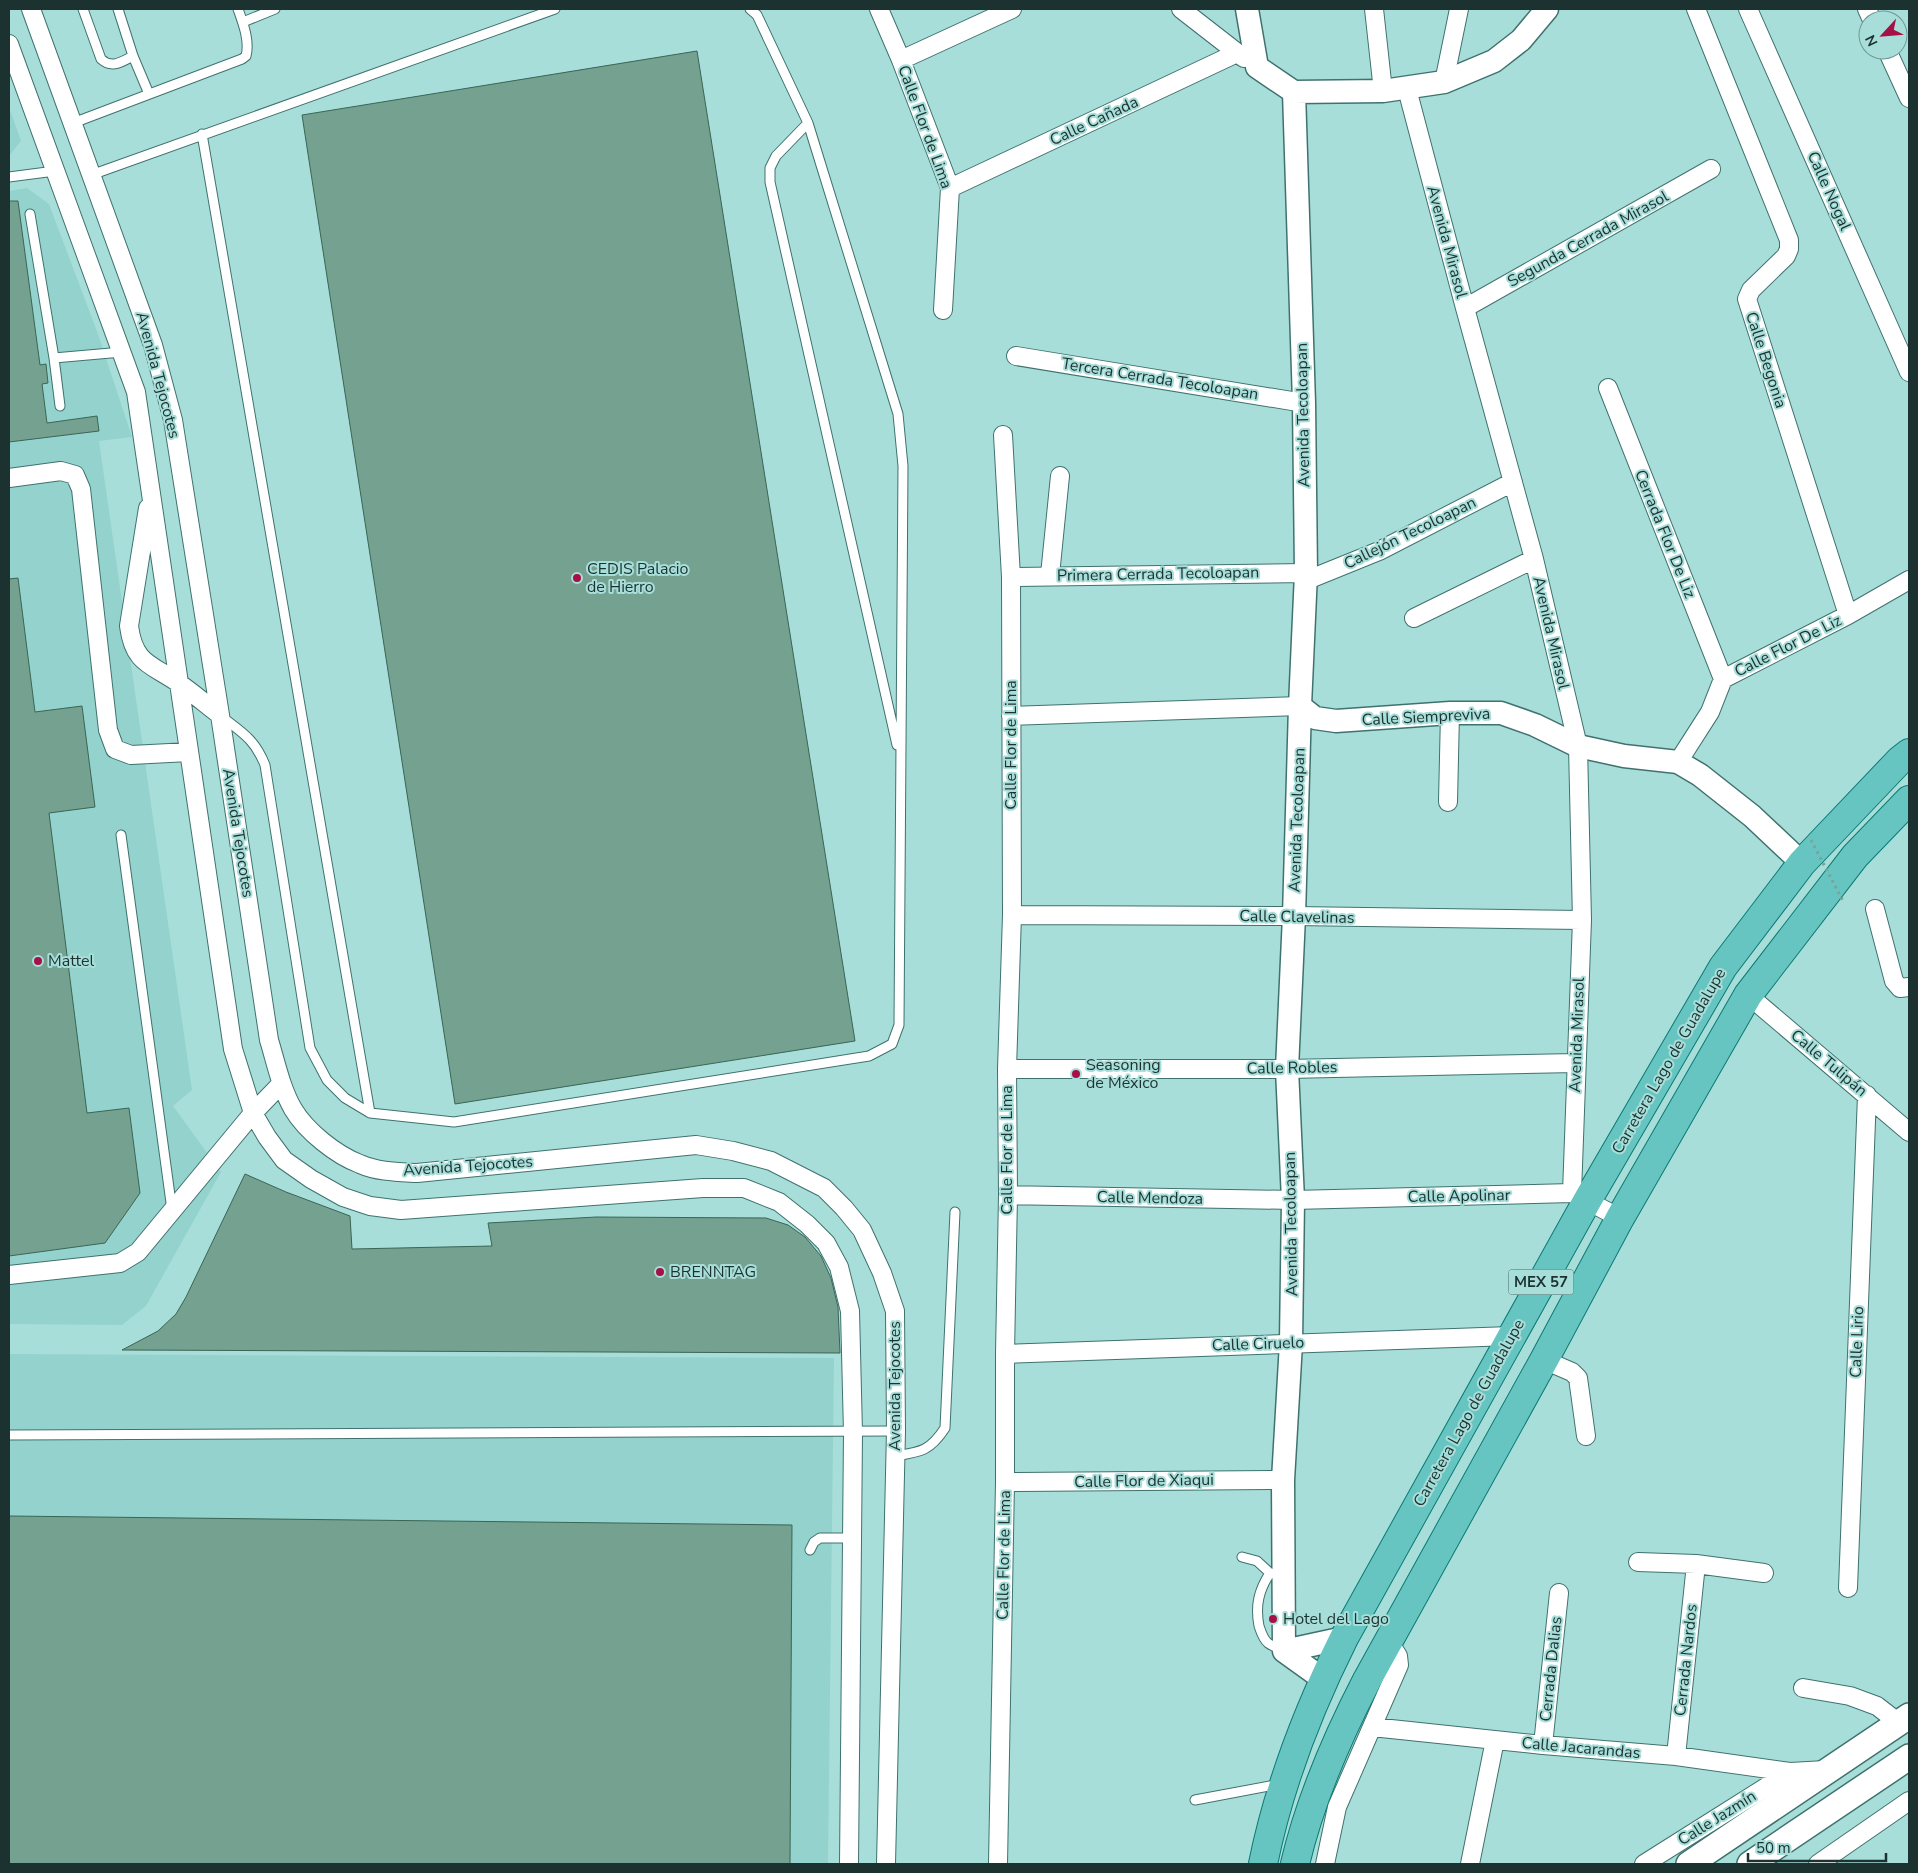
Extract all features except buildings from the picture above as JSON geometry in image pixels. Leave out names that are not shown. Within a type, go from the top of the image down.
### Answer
[{"type":"main road","name":"Carretera Lago de Guadalupe","points":[[1264,1864],[1270,1828],[1282,1784],[1323,1679],[1511,1336],[1580,1197],[1723,967],[1806,852],[1909,753]]},
{"type":"main road","name":"MEX 57","points":[[1295,1864],[1316,1795],[1341,1730],[1620,1218],[1748,995],[1855,856],[1909,800]]},
{"type":"main road","points":[[1689,1864],[1796,1780],[1828,1770],[1904,1720]]},
{"type":"main road","points":[[1750,1864],[1909,1757]]},
{"type":"street","name":"Avenida Tejocotes","points":[[31,9],[153,345],[173,420],[269,1040],[282,1084],[293,1110],[310,1132],[333,1149],[360,1164],[388,1171],[417,1173],[696,1145],[733,1151],[771,1161],[824,1188],[844,1208],[862,1230],[882,1273],[895,1311],[896,1431],[886,1864]]},
{"type":"street","name":"Calle Flor de Lima","points":[[878,9],[901,60],[950,188],[943,310]]},
{"type":"street","points":[[901,60],[1012,9]]},
{"type":"street","points":[[1181,9],[1237,53],[1294,92],[1383,91],[1407,89],[1444,82],[1494,61],[1521,40],[1547,9]]},
{"type":"street","points":[[1247,9],[1257,67]]},
{"type":"street","points":[[1374,9],[1383,91]]},
{"type":"street","points":[[1444,82],[1458,9]]},
{"type":"street","name":"Calle Begonia","points":[[1696,9],[1789,240],[1789,249],[1786,256],[1751,290],[1748,299],[1848,614]]},
{"type":"street","name":"Calle Nogal","points":[[1748,9],[1909,372]]},
{"type":"street","name":"Avenida Tejocotes","points":[[9,44],[136,392],[233,1049],[254,1112],[267,1137],[284,1160],[311,1179],[343,1197],[370,1206],[401,1210],[712,1188],[744,1188],[779,1202],[807,1224],[826,1243],[839,1267],[850,1311],[853,1432],[849,1864]]},
{"type":"street","name":"Calle Cañada","points":[[950,188],[1237,53]]},
{"type":"street","points":[[1891,60],[1909,98]]},
{"type":"street","name":"Avenida Mirasol","points":[[1407,89],[1534,559],[1578,746],[1582,920],[1576,1063],[1580,1197]]},
{"type":"street","name":"Avenida Tecoloapan","points":[[1284,1651],[1276,1574],[1291,1343],[1293,1200],[1287,1069],[1306,577],[1304,403],[1294,92]]},
{"type":"street","name":"Segunda Cerrada Mirasol","points":[[1465,308],[1711,169]]},
{"type":"street","name":"Tercera Cerrada Tecoloapan","points":[[1016,356],[1304,403]]},
{"type":"street","name":"Cerrada Flor De Liz","points":[[1608,388],[1723,680]]},
{"type":"street","name":"Calle Flor de Lima","points":[[998,1864],[1005,1482],[1008,1195],[1007,1069],[1012,915],[1011,577],[1003,435]]},
{"type":"street","points":[[9,478],[61,470],[75,475],[81,489],[108,730],[115,749],[131,755],[189,752]]},
{"type":"street","points":[[1050,575],[1060,476]]},
{"type":"street","name":"Callejón Tecoloapan","points":[[1306,577],[1379,551],[1513,482]]},
{"type":"street","points":[[151,491],[129,626],[131,640],[137,654],[152,668],[179,683],[220,715]]},
{"type":"street","points":[[1414,618],[1534,559]]},
{"type":"street","name":"Primera Cerrada Tecoloapan","points":[[1011,577],[1050,575],[1306,577]]},
{"type":"street","name":"Calle Flor De Liz","points":[[1678,762],[1710,712],[1723,680],[1909,580]]},
{"type":"street","points":[[1011,716],[1300,706]]},
{"type":"street","name":"Calle Siempreviva","points":[[1300,706],[1315,718],[1336,722],[1450,713],[1500,714],[1535,725],[1578,746],[1624,756],[1678,762],[1700,775],[1752,816],[1806,852]]},
{"type":"street","points":[[1448,802],[1450,713]]},
{"type":"street","points":[[1875,909],[1894,981],[1900,988],[1909,987]]},
{"type":"street","name":"Calle Clavelinas","points":[[1012,915],[1582,920]]},
{"type":"street","name":"Calle Tulipán","points":[[1748,995],[1909,1132]]},
{"type":"street","name":"Calle Robles","points":[[1007,1069],[1287,1069],[1576,1063]]},
{"type":"street","points":[[9,1275],[120,1262],[138,1252],[254,1112],[282,1084]]},
{"type":"street","name":"Calle Lirio","points":[[1848,1588],[1866,1095]]},
{"type":"street","name":"Calle Mendoza","points":[[1008,1195],[1293,1200]]},
{"type":"street","points":[[1580,1197],[1620,1218]]},
{"type":"street","name":"Calle Apolinar","points":[[1293,1200],[1580,1197]]},
{"type":"street","name":"Calle Ciruelo","points":[[1005,1354],[1511,1336]]},
{"type":"street","points":[[1544,1360],[1572,1372],[1578,1378],[1586,1436]]},
{"type":"street","name":"Calle Flor de Xiaqui","points":[[1005,1482],[1283,1480]]},
{"type":"street","points":[[1638,1562],[1695,1572],[1764,1574]]},
{"type":"street","name":"Cerrada Nardos","points":[[1676,1756],[1695,1572]]},
{"type":"street","name":"Cerrada Dalias","points":[[1542,1745],[1558,1593]]},
{"type":"street","points":[[1284,1651],[1344,1638]]},
{"type":"street","points":[[1325,1864],[1337,1807],[1399,1665],[1398,1656],[1393,1648],[1386,1646]]},
{"type":"street","points":[[1284,1651],[1323,1679]]},
{"type":"street","points":[[1803,1688],[1850,1696],[1877,1706],[1904,1720]]},
{"type":"street","name":"Calle Jacarandas","points":[[1372,1727],[1542,1745],[1676,1756],[1796,1780]]},
{"type":"street","points":[[1470,1864],[1495,1740]]},
{"type":"street","name":"Calle Jazmín","points":[[1644,1864],[1796,1780]]},
{"type":"street","points":[[1818,1864],[1909,1801]]},
{"type":"lane","points":[[84,9],[101,59],[106,64],[114,65],[133,56]]},
{"type":"lane","points":[[118,9],[133,56],[149,94]]},
{"type":"lane","points":[[73,123],[242,59],[246,56],[248,50],[243,22],[238,9]]},
{"type":"lane","points":[[243,22],[275,9]]},
{"type":"lane","points":[[91,175],[555,9]]},
{"type":"lane","points":[[220,715],[249,738],[259,750],[265,765],[310,1048],[327,1080],[346,1098],[370,1113],[454,1122],[869,1056],[892,1044],[899,1025],[903,466],[898,414],[808,123],[758,15],[750,9]]},
{"type":"lane","points":[[808,123],[776,156],[770,168],[770,182],[901,760]]},
{"type":"lane","points":[[202,134],[370,1113]]},
{"type":"lane","points":[[9,177],[55,171]]},
{"type":"lane","points":[[30,214],[60,406]]},
{"type":"lane","points":[[54,358],[122,352]]},
{"type":"lane","points":[[121,835],[172,1210]]},
{"type":"lane","points":[[895,1456],[919,1452],[936,1442],[945,1428],[955,1212]]},
{"type":"lane","points":[[9,1435],[896,1431]]},
{"type":"lane","points":[[810,1550],[814,1542],[820,1538],[852,1538]]},
{"type":"lane","points":[[1242,1556],[1257,1561],[1276,1574]]},
{"type":"lane","points":[[1195,1800],[1282,1784]]},
{"type":"path","points":[[1806,852],[1844,903]]},
{"type":"shaded area","points":[[9,107],[21,141],[9,156]]},
{"type":"shaded area","points":[[27,188],[49,204],[98,334],[132,437],[99,441],[192,1090],[173,1106],[221,1172],[146,1306],[122,1325],[9,1324],[9,191]]},
{"type":"shaded area","points":[[9,1354],[834,1358],[828,1864],[9,1864]]},
{"type":"place","name":"CEDIS Palacio de Hierro","points":[[577,578]]},
{"type":"place","name":"Mattel","points":[[38,961]]},
{"type":"place","name":"Seasoning de México","points":[[1076,1074]]},
{"type":"place","name":"BRENNTAG","points":[[660,1272]]},
{"type":"place","name":"Hotel del Lago","points":[[1273,1619]]}]
